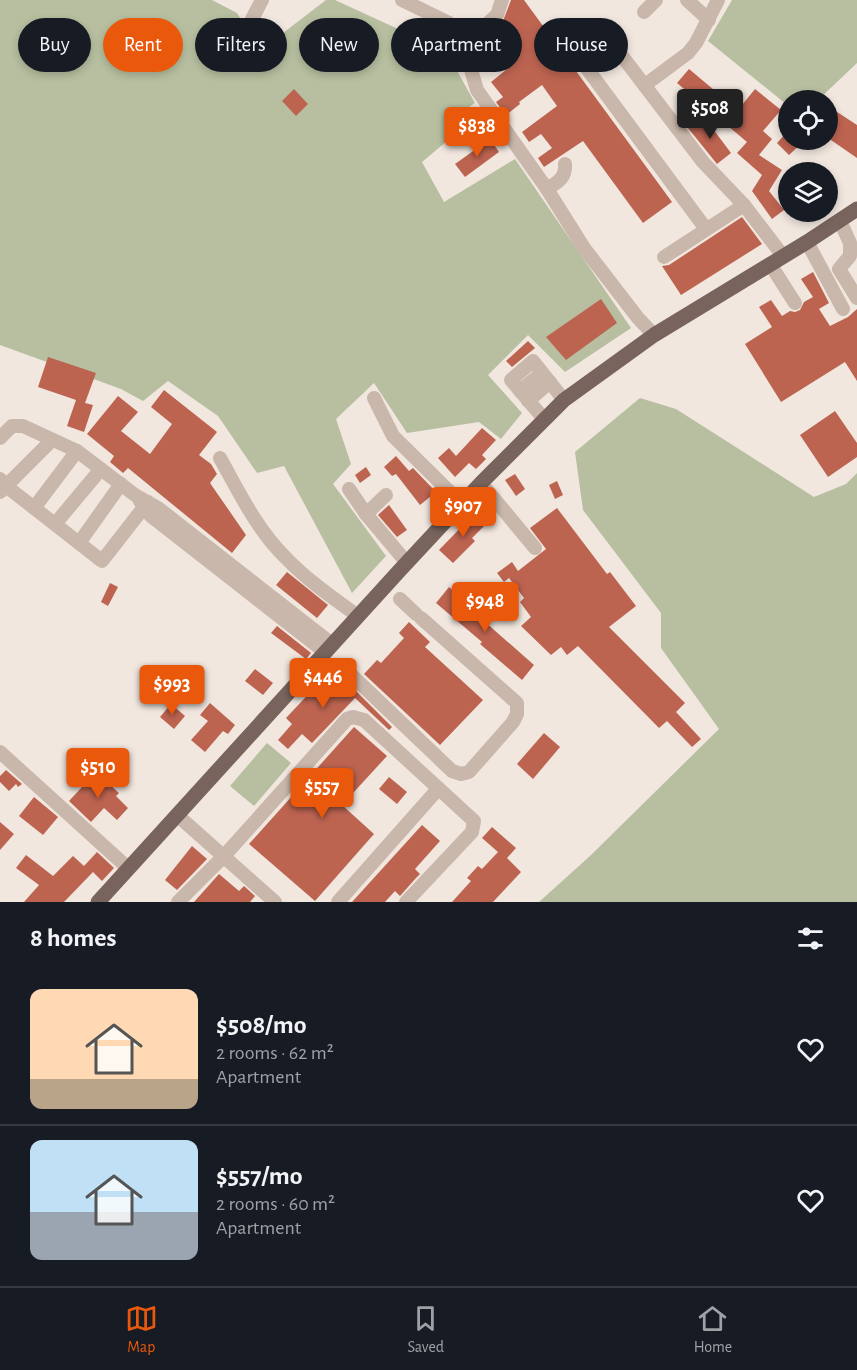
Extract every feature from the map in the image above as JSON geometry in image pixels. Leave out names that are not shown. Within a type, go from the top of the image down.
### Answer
[{"type":"main road","points":[[98,902],[358,616],[393,593],[407,563],[481,483],[564,400],[654,334],[807,242],[857,209]]},
{"type":"street","points":[[253,18],[262,0]]},
{"type":"street","points":[[402,0],[439,18]]},
{"type":"street","points":[[494,18],[502,0]]},
{"type":"street","points":[[644,12],[656,0]]},
{"type":"street","points":[[687,0],[709,20]]},
{"type":"street","points":[[645,85],[688,53],[696,43],[718,0]]},
{"type":"street","points":[[706,229],[577,55],[575,47],[582,39],[599,33],[606,35],[703,162],[744,205],[776,260],[795,303]]},
{"type":"street","points":[[472,72],[477,90],[547,189],[584,248],[638,318],[654,334]]},
{"type":"street","points":[[547,189],[565,176],[565,164]]},
{"type":"street","points":[[664,257],[744,205]]},
{"type":"street","points":[[840,221],[850,243],[850,256],[839,269],[857,298]]},
{"type":"street","points":[[807,242],[843,309]]},
{"type":"street","points":[[544,419],[511,380],[533,361],[564,400]]},
{"type":"street","points":[[524,396],[546,378]]},
{"type":"street","points":[[374,398],[393,436],[462,504]]},
{"type":"street","points":[[0,438],[12,426],[23,426],[77,451],[146,505],[158,508],[329,648]]},
{"type":"street","points":[[52,440],[2,486],[102,561],[146,505]]},
{"type":"street","points":[[34,508],[77,451]]},
{"type":"street","points":[[220,458],[253,516],[284,557],[311,581],[358,616]]},
{"type":"street","points":[[55,524],[101,469]]},
{"type":"street","points":[[481,483],[535,548]]},
{"type":"street","points":[[78,543],[121,484]]},
{"type":"street","points":[[349,489],[366,514],[407,563]]},
{"type":"street","points":[[366,514],[386,495]]},
{"type":"street","points":[[342,666],[452,771],[461,774],[469,772],[513,722],[517,714],[517,703],[393,593]]},
{"type":"street","points":[[178,902],[224,856],[348,719],[353,717],[364,720],[474,821],[472,832],[406,902]]},
{"type":"street","points":[[0,752],[128,868]]},
{"type":"street","points":[[338,902],[438,789]]},
{"type":"street","points":[[177,815],[275,902]]},
{"type":"green space","points":[[0,0],[212,0],[237,13],[240,18],[195,18],[195,72],[287,72],[287,30],[299,21],[299,72],[379,72],[379,20],[391,26],[391,72],[458,72],[475,103],[456,116],[453,136],[422,162],[444,202],[515,159],[631,328],[565,372],[528,335],[488,375],[522,413],[501,439],[479,422],[407,433],[374,383],[336,419],[351,464],[333,484],[386,556],[352,593],[284,466],[257,473],[218,416],[168,381],[143,401],[121,389],[0,345]]},
{"type":"green space","points":[[326,0],[335,0],[374,18],[303,18]]},
{"type":"green space","points":[[732,0],[857,0],[857,63],[829,90],[778,90],[778,98],[708,41]]},
{"type":"green space","points":[[640,398],[676,409],[814,497],[846,484],[857,473],[857,902],[539,902],[590,856],[719,729],[661,648],[661,613],[583,510],[575,452]]},
{"type":"green space","points":[[267,743],[291,763],[254,806],[230,786]]},
{"type":"building","points":[[511,0],[524,0],[537,18],[534,18],[534,72],[577,72],[672,202],[643,223],[583,141],[544,167],[538,158],[552,148],[541,134],[529,142],[522,132],[557,106],[542,85],[506,115],[496,102],[503,97],[491,82],[503,72],[522,72],[522,18],[504,18]]},
{"type":"building","points":[[689,69],[738,110],[755,89],[778,108],[778,114],[763,131],[772,139],[759,155],[778,167],[778,176],[769,191],[778,202],[778,214],[772,219],[752,191],[762,175],[737,153],[747,142],[677,83]]},
{"type":"building","points":[[294,89],[308,104],[296,116],[282,101]]},
{"type":"building","points":[[838,113],[857,125],[857,158],[838,145]]},
{"type":"building","points":[[704,117],[731,153],[717,164],[688,128]]},
{"type":"building","points":[[490,139],[499,152],[465,177],[455,164]]},
{"type":"building","points":[[784,150],[794,150],[789,155]]},
{"type":"building","points":[[742,217],[762,244],[681,295],[662,266],[669,265]]},
{"type":"building","points":[[813,272],[829,303],[819,309],[830,326],[848,317],[857,309],[857,381],[845,362],[781,402],[745,344],[772,327],[759,307],[771,300],[782,316],[790,311],[800,310],[804,302],[813,297],[801,279]]},
{"type":"building","points":[[601,299],[617,323],[566,360],[546,337]]},
{"type":"building","points":[[528,341],[535,348],[512,367],[506,361]]},
{"type":"building","points":[[48,357],[96,373],[85,403],[93,405],[84,432],[67,426],[76,400],[38,387]]},
{"type":"building","points":[[164,390],[217,432],[199,455],[211,464],[217,474],[210,483],[246,535],[232,553],[128,468],[123,473],[110,462],[114,456],[87,434],[118,396],[138,412],[121,431],[150,454],[172,424],[151,407]]},
{"type":"building","points":[[835,411],[857,443],[857,457],[828,477],[800,435]]},
{"type":"building","points":[[482,428],[496,440],[482,455],[486,459],[476,469],[469,463],[455,477],[438,458],[449,448],[456,456]]},
{"type":"building","points":[[396,456],[409,471],[413,468],[436,492],[420,505],[396,474],[392,476],[384,467]]},
{"type":"building","points":[[366,467],[371,475],[360,483],[355,475]]},
{"type":"building","points":[[515,474],[525,489],[516,496],[505,480]]},
{"type":"building","points":[[557,481],[563,495],[555,499],[549,485]]},
{"type":"building","points":[[389,505],[407,530],[397,537],[378,515]]},
{"type":"building","points":[[557,508],[607,574],[610,572],[636,606],[609,627],[685,703],[676,712],[701,739],[692,747],[667,721],[659,728],[578,646],[567,655],[561,647],[551,655],[521,626],[531,617],[520,602],[524,598],[509,578],[504,582],[497,573],[512,562],[518,571],[546,549],[530,528]]},
{"type":"building","points":[[476,512],[487,523],[472,538],[475,541],[453,563],[439,550]]},
{"type":"building","points":[[287,572],[328,605],[317,618],[276,585]]},
{"type":"building","points":[[110,583],[118,587],[108,606],[101,602]]},
{"type":"building","points":[[449,587],[486,618],[484,621],[534,665],[522,680],[436,603]]},
{"type":"building","points":[[409,622],[430,642],[425,647],[483,700],[440,745],[364,674],[377,660],[381,663],[404,638],[399,633]]},
{"type":"building","points":[[277,626],[311,653],[306,659],[271,633]]},
{"type":"building","points":[[333,668],[392,727],[389,730],[355,698],[312,743],[302,734],[288,749],[278,740],[292,724],[286,718]]},
{"type":"building","points":[[255,669],[273,683],[263,695],[245,681]]},
{"type":"building","points":[[210,703],[235,725],[228,734],[223,731],[205,752],[191,740],[208,721],[200,715]]},
{"type":"building","points":[[171,704],[185,716],[174,729],[160,717]]},
{"type":"building","points":[[354,727],[387,756],[342,805],[374,834],[315,901],[249,844]]},
{"type":"building","points":[[544,733],[560,747],[533,779],[517,764]]},
{"type":"building","points":[[6,770],[22,784],[18,787],[16,784],[9,791],[0,782],[0,776]]},
{"type":"building","points":[[96,772],[119,793],[116,796],[128,808],[117,820],[104,808],[91,822],[69,801]]},
{"type":"building","points":[[389,777],[407,792],[397,804],[379,789]]},
{"type":"building","points":[[34,797],[58,817],[43,835],[19,816]]},
{"type":"building","points":[[0,822],[14,834],[0,850]]},
{"type":"building","points":[[422,825],[440,841],[415,869],[420,874],[400,896],[395,891],[385,902],[352,902]]},
{"type":"building","points":[[492,827],[516,848],[507,858],[521,872],[493,902],[452,902],[471,881],[467,878],[478,866],[482,869],[498,852],[482,838]]},
{"type":"building","points":[[192,846],[207,859],[177,890],[165,880]]},
{"type":"building","points":[[97,852],[114,868],[102,881],[93,872],[64,902],[24,902],[39,885],[16,868],[26,855],[53,876],[73,856],[84,866]]},
{"type":"building","points":[[219,874],[239,891],[244,886],[255,896],[250,902],[194,902]]}]
